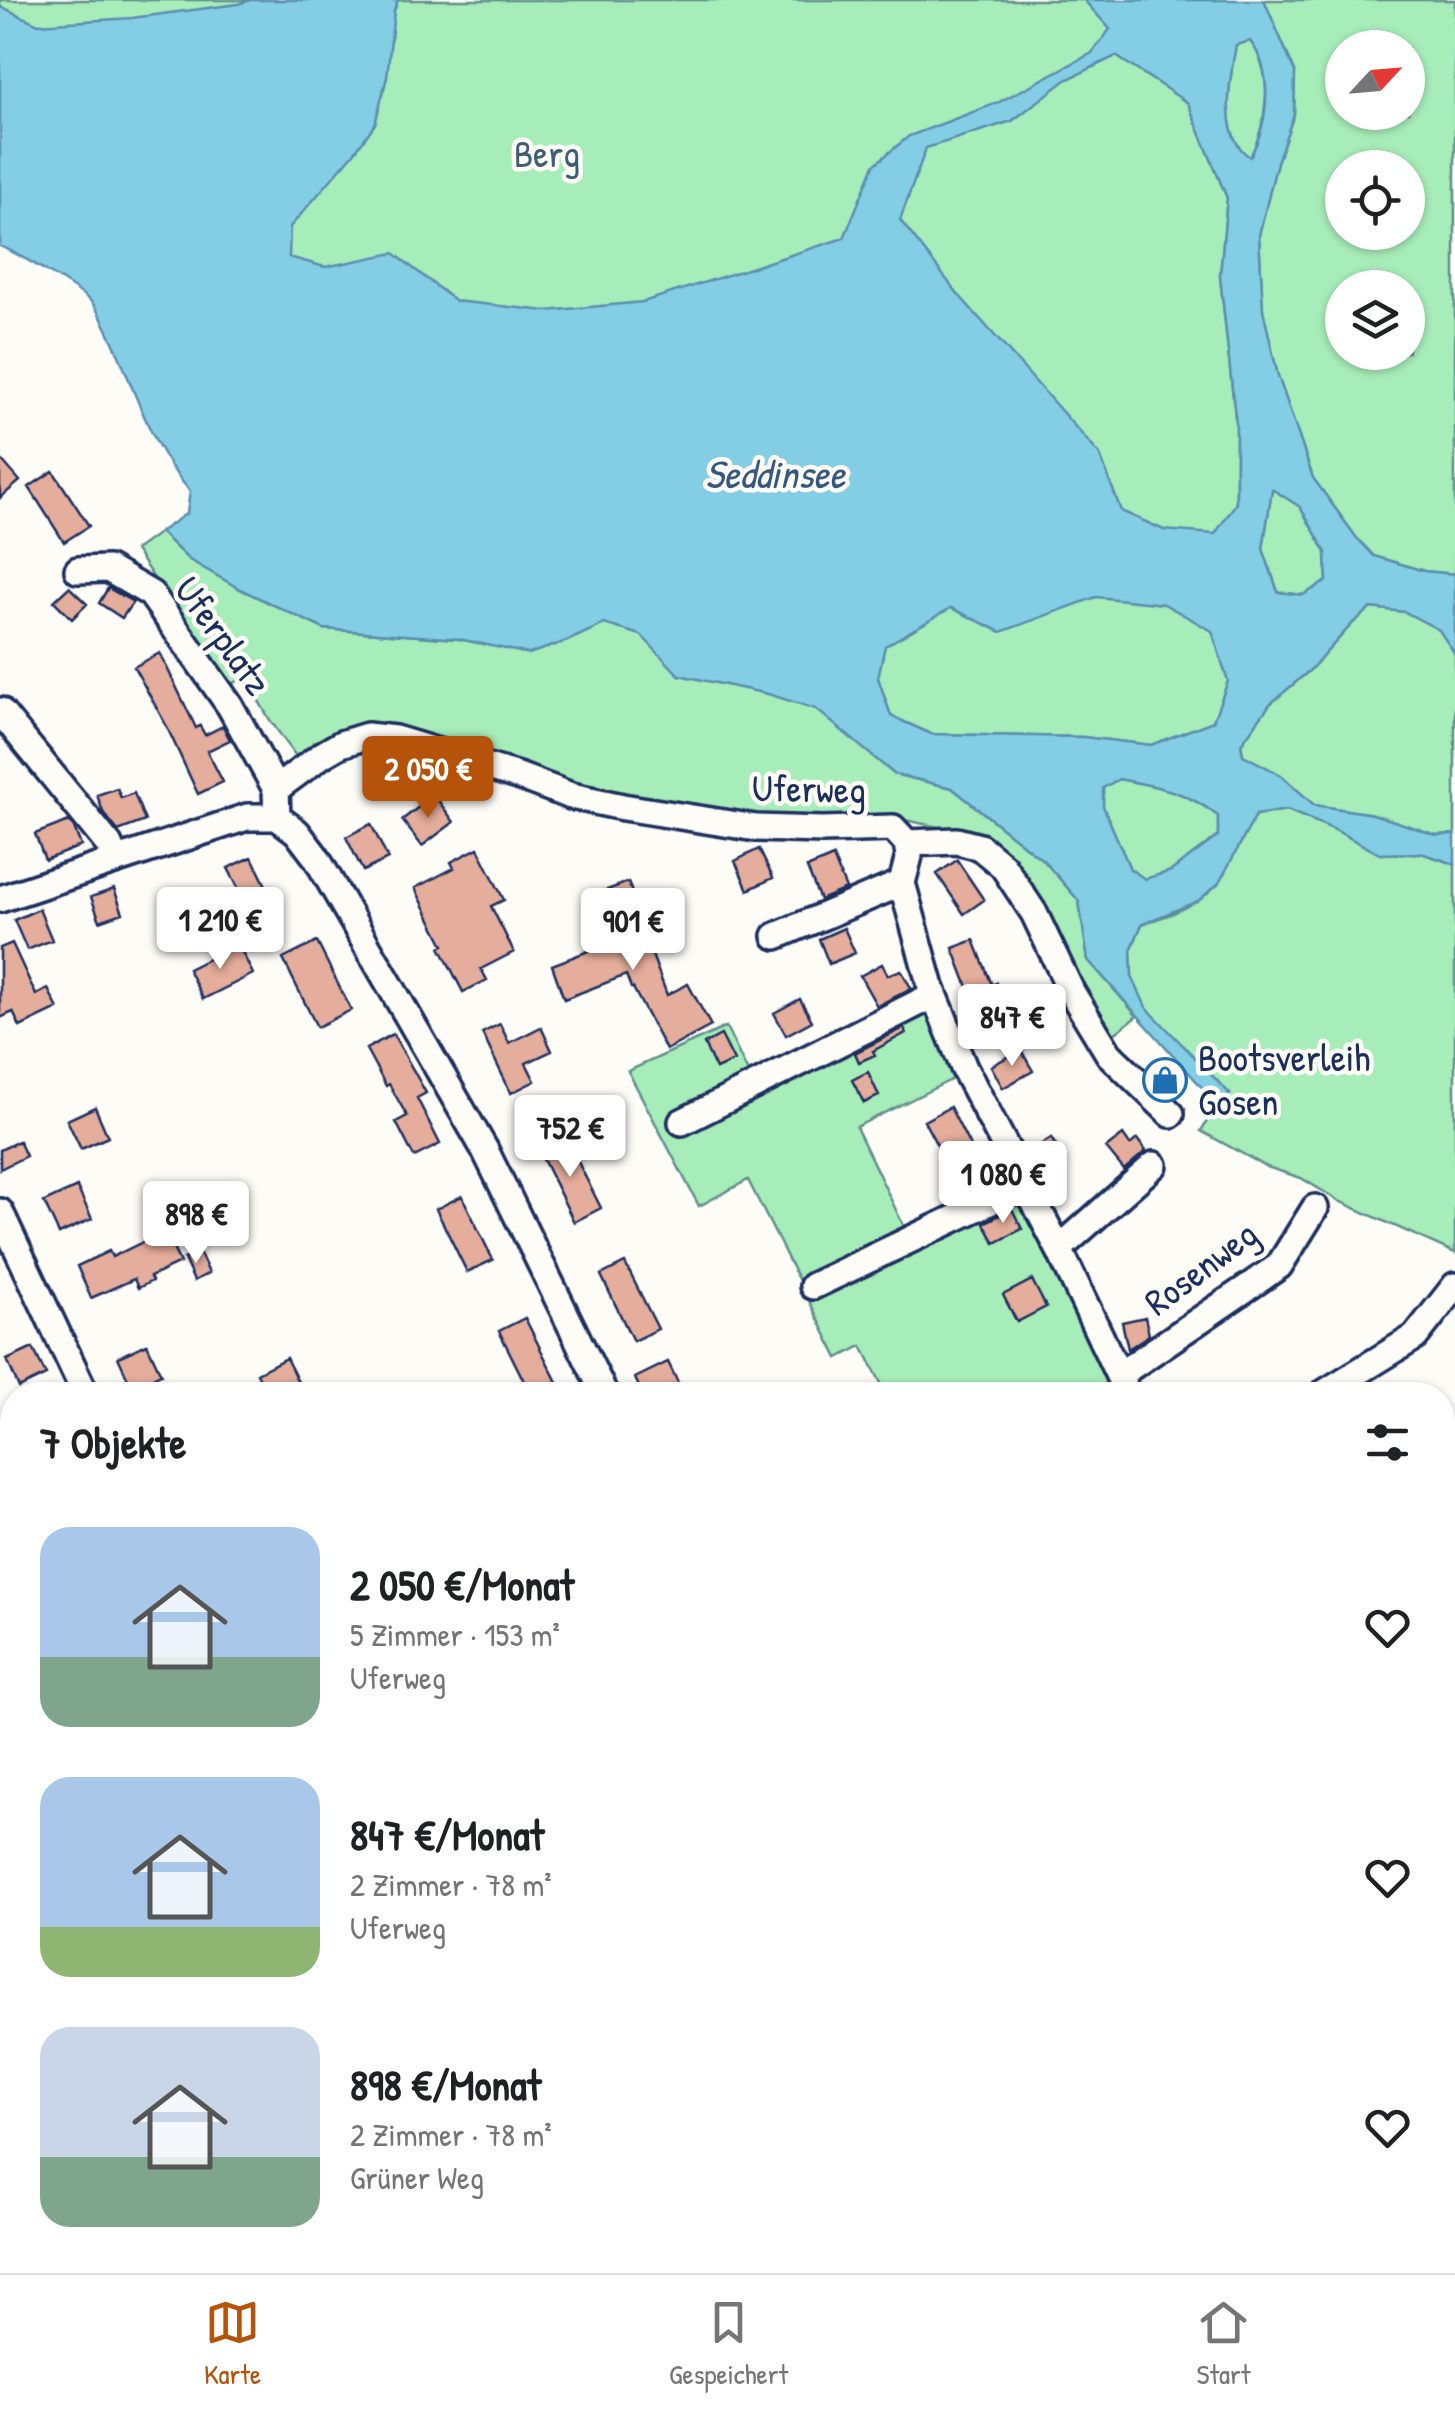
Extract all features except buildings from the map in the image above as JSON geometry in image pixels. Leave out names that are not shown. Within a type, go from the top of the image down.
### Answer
[{"type":"street","name":"Uferplatz","points":[[78,570],[108,570],[151,594],[230,706],[276,789]]},
{"type":"street","points":[[0,711],[109,845],[114,861]]},
{"type":"street","name":"Uferweg","points":[[276,789],[340,744],[368,736],[395,739],[571,796],[624,807],[756,828],[892,828],[907,843],[909,856],[902,883],[934,995],[964,1068],[1123,1382]]},
{"type":"street","points":[[276,789],[278,817]]},
{"type":"street","points":[[0,899],[248,817],[278,817],[297,832],[316,857],[475,1133],[599,1382]]},
{"type":"street","points":[[907,843],[957,841],[980,848],[1003,866],[1034,912],[1072,994],[1109,1054],[1171,1114]]},
{"type":"street","points":[[776,936],[902,883]]},
{"type":"street","points":[[682,1122],[934,995]]},
{"type":"street","points":[[1058,1249],[1154,1165]]},
{"type":"street","points":[[813,1286],[1025,1185]]},
{"type":"street","name":"Rosenweg","points":[[1128,1382],[1278,1266],[1315,1208]]},
{"type":"street","points":[[0,1212],[80,1382]]},
{"type":"street","points":[[1342,1382],[1414,1337],[1455,1286]]},
{"type":"green space","name":"Berg","points":[[0,0],[1084,0],[1110,29],[1116,56],[1188,103],[1227,198],[1220,276],[1236,425],[1235,724],[1183,733],[1151,745],[1083,737],[931,734],[891,716],[878,678],[487,419],[0,48]]},
{"type":"green space","points":[[1264,0],[1455,0],[1455,574],[1424,571],[1373,556],[1313,478],[1278,376],[1263,310],[1259,235],[1294,114],[1295,72]]},
{"type":"green space","points":[[1250,41],[1263,68],[1266,98],[1261,129],[1250,158],[1233,136],[1229,106],[1236,44]]},
{"type":"green space","points":[[1272,489],[1300,506],[1326,552],[1327,581],[1303,595],[1278,592],[1263,549]]},
{"type":"green space","points":[[160,532],[188,559],[324,629],[459,639],[529,653],[567,641],[604,624],[605,619],[765,679],[817,709],[894,774],[952,788],[1044,861],[1079,901],[1088,960],[1137,1016],[1113,1035],[1093,1014],[982,836],[881,815],[804,818],[630,804],[371,727],[298,759],[245,677],[227,687],[135,550]]},
{"type":"green space","points":[[1371,608],[1405,612],[1440,630],[1455,654],[1455,834],[1436,835],[1373,814],[1314,805],[1281,775],[1243,755],[1241,744],[1270,704]]},
{"type":"green space","points":[[1118,779],[1159,787],[1194,800],[1218,816],[1218,836],[1171,871],[1146,880],[1130,869],[1103,806],[1103,788]]},
{"type":"green space","points":[[1287,810],[1380,854],[1421,853],[1455,864],[1455,1253],[1341,1202],[1301,1178],[1267,1167],[1201,1131],[1217,1104],[1230,1094],[1146,1008],[1132,977],[1131,950],[1142,924],[1198,901],[1218,883],[1256,815]]},
{"type":"green space","points":[[931,1002],[959,1076],[856,1127],[909,1237],[1023,1191],[1116,1382],[880,1382],[862,1346],[838,1358],[748,1180],[699,1206],[628,1071],[726,1027],[755,1087]]},
{"type":"water","name":"Seddinsee","points":[[250,0],[398,0],[387,77],[375,124],[290,227],[289,257],[325,267],[394,253],[455,301],[546,311],[643,302],[844,238],[874,165],[909,136],[997,103],[1092,53],[1110,29],[1084,0],[1264,0],[1295,72],[1294,114],[1259,235],[1263,310],[1278,376],[1313,478],[1356,537],[1374,556],[1424,571],[1455,574],[1455,654],[1439,630],[1405,612],[1371,608],[1270,704],[1241,744],[1243,755],[1281,775],[1314,805],[1373,814],[1436,835],[1455,834],[1455,864],[1421,853],[1380,854],[1287,810],[1256,815],[1219,883],[1198,901],[1142,924],[1131,950],[1132,977],[1146,1007],[1230,1094],[1217,1104],[1088,960],[1079,901],[1044,861],[952,788],[894,774],[816,709],[679,675],[641,635],[604,624],[529,654],[459,639],[324,629],[188,559],[160,532],[187,513],[190,491],[157,443],[97,309],[64,282],[0,246],[0,6],[38,24],[132,18]],"holes":[[[1250,41],[1266,83],[1265,114],[1250,157],[1233,136],[1230,121],[1229,89],[1236,45]],[[1116,56],[1188,103],[1227,198],[1220,276],[1236,425],[1236,503],[1215,534],[1164,530],[1121,511],[1100,455],[958,294],[900,220],[926,148],[1012,121],[1066,80]],[[1272,489],[1300,507],[1326,552],[1327,581],[1303,595],[1278,592],[1263,549]],[[1096,597],[1164,604],[1212,631],[1228,681],[1213,721],[1151,745],[1083,737],[931,734],[891,716],[878,678],[885,646],[951,608],[1001,632]],[[1119,779],[1159,787],[1194,800],[1218,816],[1218,836],[1171,871],[1145,879],[1130,869],[1103,806],[1103,788]]]},
{"type":"place","name":"Bootsverleih Gosen","points":[[1165,1080]]}]
